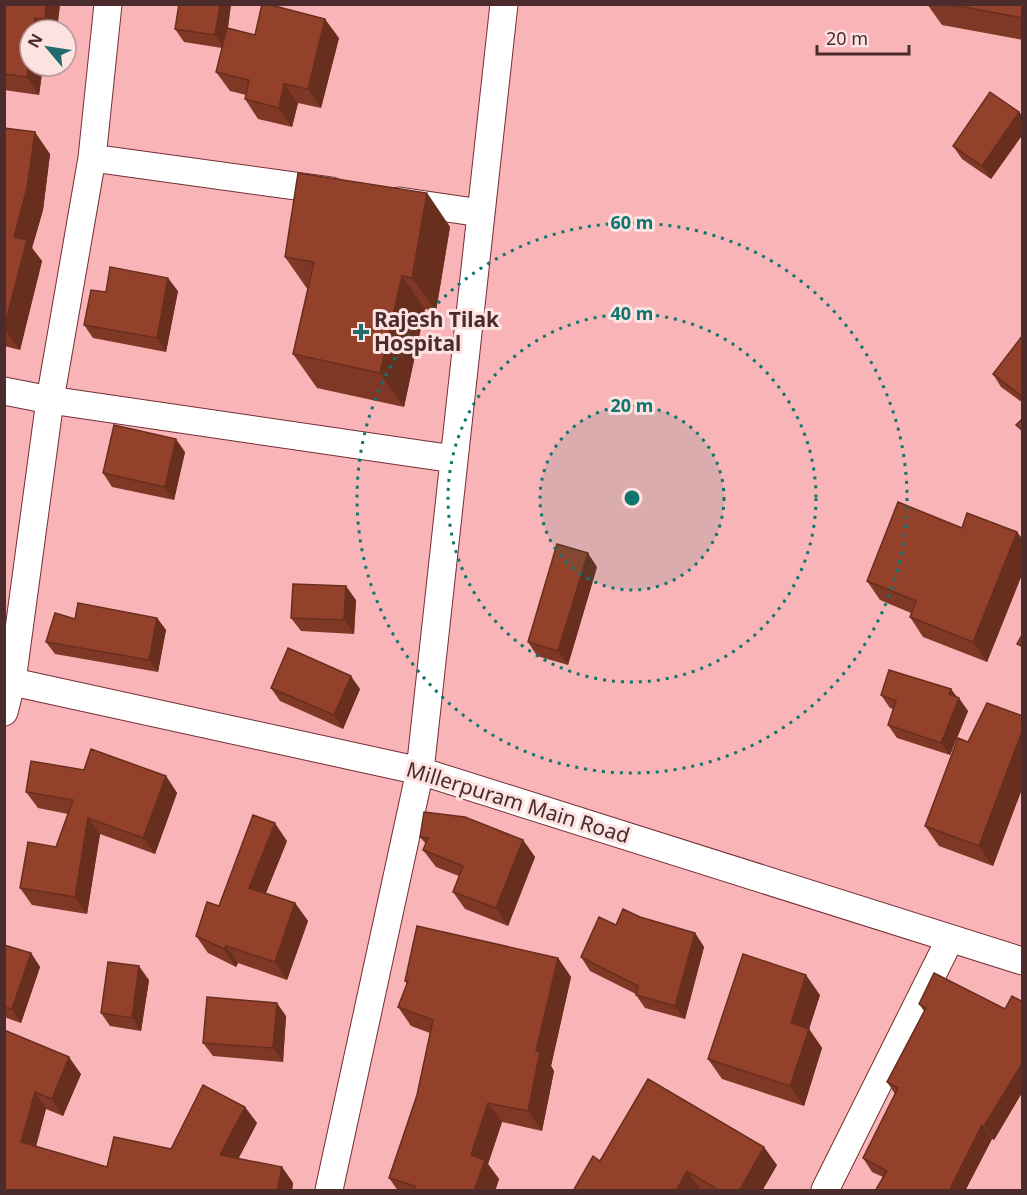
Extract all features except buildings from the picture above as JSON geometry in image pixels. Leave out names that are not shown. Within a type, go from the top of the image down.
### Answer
[{"type":"street","points":[[4,712],[50,400],[92,158],[108,4]]},
{"type":"street","points":[[329,1191],[420,771],[504,4]]},
{"type":"street","points":[[92,158],[481,213]]},
{"type":"street","points":[[4,391],[50,400],[454,459]]},
{"type":"street","name":"Millerpuram Main Road","points":[[8,680],[420,771],[1023,961]]},
{"type":"street","points":[[825,1191],[950,939]]},
{"type":"place","name":"Rajesh Tilak Hospital","points":[[361,332]]}]
